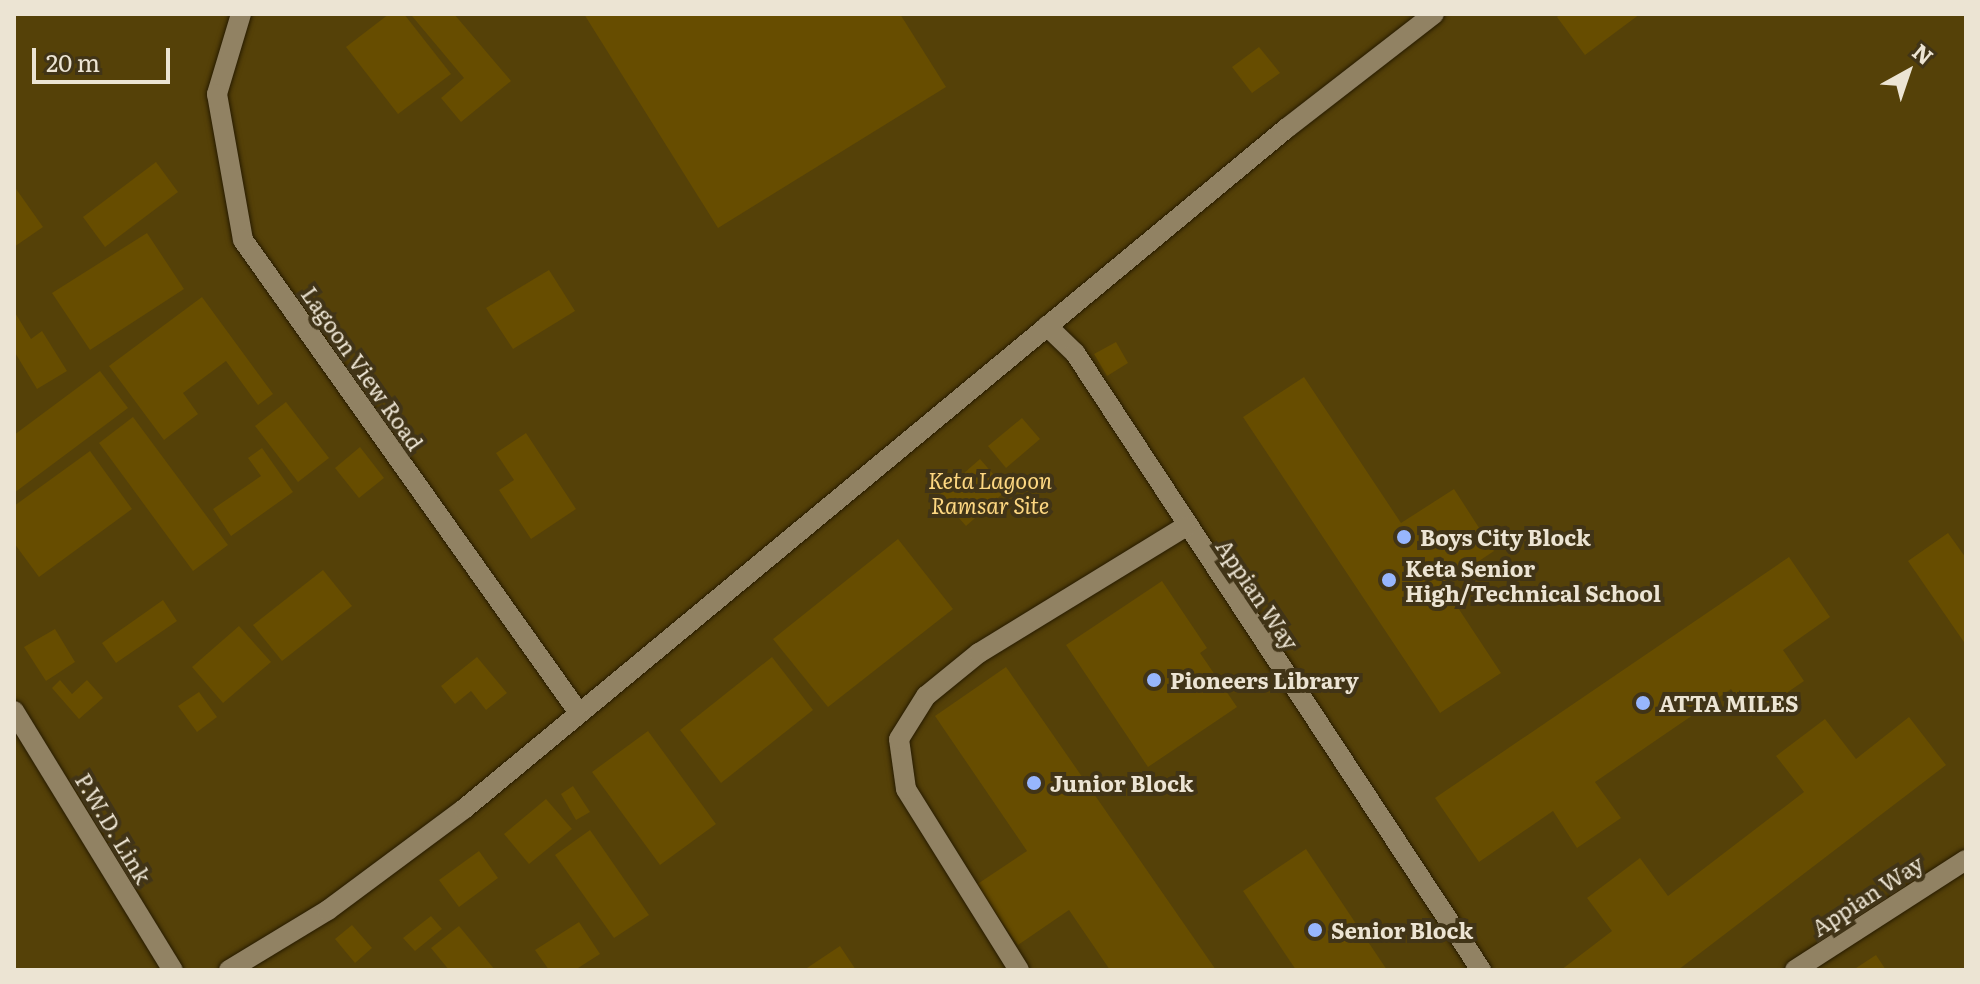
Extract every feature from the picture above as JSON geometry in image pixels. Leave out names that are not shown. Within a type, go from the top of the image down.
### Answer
[{"type":"main road","name":"Lagoon View Road","points":[[241,14],[217,94],[243,240],[579,713]]},
{"type":"main road","points":[[229,970],[328,910],[464,809],[1047,326],[1434,14]]},
{"type":"main road","name":"Appian Way","points":[[1047,326],[1075,353],[1185,527],[1481,970]]},
{"type":"main road","points":[[1019,970],[906,789],[899,739],[926,696],[979,653],[1185,527]]},
{"type":"main road","name":"P.W.D. Link","points":[[14,711],[173,970]]},
{"type":"main road","name":"Appian Way","points":[[1795,970],[1966,860]]},
{"type":"green space","name":"Keta Lagoon Ramsar Site","points":[[14,14],[1966,14],[1966,970],[14,970]]},
{"type":"building","points":[[389,14],[404,14],[451,74],[398,114],[346,47]]},
{"type":"building","points":[[454,14],[511,81],[461,122],[441,98],[464,78],[412,16]]},
{"type":"building","points":[[584,14],[900,14],[946,87],[718,228]]},
{"type":"building","points":[[1561,14],[1640,14],[1585,55],[1557,17]]},
{"type":"building","points":[[1259,47],[1280,73],[1252,93],[1232,67]]},
{"type":"building","points":[[156,162],[178,192],[105,247],[83,217]]},
{"type":"building","points":[[14,186],[43,227],[14,247]]},
{"type":"building","points":[[147,233],[184,289],[90,350],[52,293]]},
{"type":"building","points":[[549,270],[575,311],[513,349],[486,308]]},
{"type":"building","points":[[202,297],[273,394],[258,405],[226,361],[183,393],[198,414],[164,440],[109,366]]},
{"type":"building","points":[[14,311],[31,339],[42,331],[67,371],[37,389],[14,351]]},
{"type":"building","points":[[1116,342],[1128,363],[1107,376],[1094,354]]},
{"type":"building","points":[[100,371],[128,408],[14,493],[14,435]]},
{"type":"building","name":"Boys City Block","points":[[1304,377],[1401,523],[1454,489],[1494,551],[1443,585],[1501,673],[1440,713],[1243,417]]},
{"type":"building","points":[[286,402],[329,458],[298,482],[255,426]]},
{"type":"building","points":[[133,417],[228,545],[193,571],[99,443]]},
{"type":"building","points":[[1022,418],[1040,439],[1006,468],[988,446]]},
{"type":"building","points":[[526,433],[576,509],[531,539],[499,490],[514,480],[496,453]]},
{"type":"building","points":[[360,447],[384,478],[359,498],[335,468]]},
{"type":"building","points":[[262,448],[293,492],[231,536],[213,509],[261,476],[248,458]]},
{"type":"building","points":[[90,451],[132,509],[39,577],[14,543],[14,506]]},
{"type":"building","points":[[980,459],[1007,490],[966,526],[939,495]]},
{"type":"building","points":[[1948,533],[1966,558],[1966,645],[1908,561]]},
{"type":"building","points":[[898,539],[953,609],[828,707],[773,639]]},
{"type":"building","name":"ATTA MILES","points":[[1789,557],[1830,617],[1783,650],[1804,681],[1751,717],[1731,689],[1595,782],[1621,818],[1577,848],[1553,811],[1479,862],[1435,798]]},
{"type":"building","points":[[323,570],[352,606],[282,661],[253,625]]},
{"type":"building","name":"Pioneers Library","points":[[1162,581],[1207,648],[1200,653],[1237,707],[1148,767],[1066,645]]},
{"type":"building","points":[[163,600],[177,621],[116,663],[102,643]]},
{"type":"building","points":[[239,626],[271,662],[223,703],[192,667]]},
{"type":"building","points":[[55,629],[75,662],[46,681],[24,647]]},
{"type":"building","points":[[477,657],[507,693],[486,710],[471,691],[455,704],[441,686]]},
{"type":"building","points":[[772,657],[813,710],[721,783],[680,730]]},
{"type":"building","name":"Junior Block","points":[[1006,667],[1216,970],[1110,970],[1069,910],[1018,945],[976,885],[1027,851],[935,716]]},
{"type":"building","points":[[60,680],[72,694],[87,680],[103,698],[79,719],[52,688]]},
{"type":"building","points":[[199,692],[217,717],[197,732],[178,706]]},
{"type":"building","points":[[1909,717],[1946,765],[1678,970],[1561,970],[1612,931],[1587,898],[1640,858],[1668,896],[1804,792],[1776,756],[1825,719],[1856,759]]},
{"type":"building","points":[[648,731],[716,824],[660,865],[592,772]]},
{"type":"building","points":[[573,786],[590,812],[576,820],[561,794]]},
{"type":"building","points":[[546,799],[572,829],[529,864],[504,834]]},
{"type":"building","points":[[590,830],[649,915],[614,938],[555,855]]},
{"type":"building","name":"Senior Block","points":[[1306,849],[1387,970],[1296,970],[1243,891]]},
{"type":"building","points":[[479,851],[498,878],[459,907],[439,880]]},
{"type":"building","points":[[431,916],[442,929],[415,951],[403,938]]},
{"type":"building","points":[[579,922],[600,954],[575,970],[549,970],[535,950]]},
{"type":"building","points":[[352,925],[372,948],[355,963],[335,939]]},
{"type":"building","points":[[459,926],[495,970],[449,970],[431,948]]},
{"type":"building","points":[[840,946],[856,970],[804,970]]},
{"type":"building","points":[[1876,955],[1886,970],[1853,970]]},
{"type":"place","name":"Boys City Block","points":[[1404,537]]},
{"type":"place","name":"Keta Senior High/Technical School","points":[[1389,580]]},
{"type":"place","name":"Pioneers Library","points":[[1154,680]]},
{"type":"place","name":"ATTA MILES","points":[[1643,703]]},
{"type":"place","name":"Junior Block","points":[[1034,783]]},
{"type":"place","name":"Senior Block","points":[[1315,930]]}]
